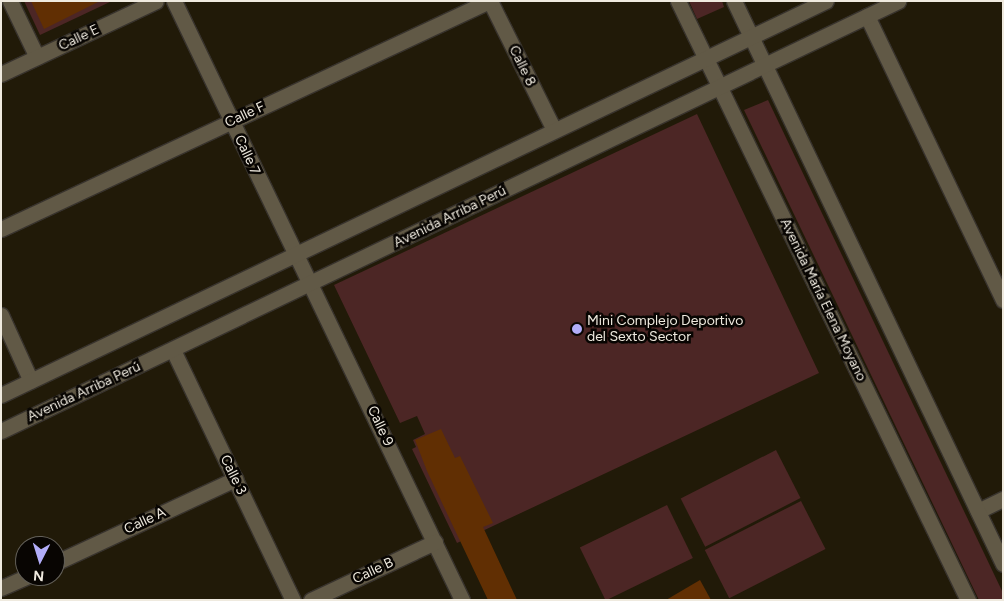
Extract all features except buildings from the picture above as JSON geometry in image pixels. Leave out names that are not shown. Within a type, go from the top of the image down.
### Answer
[{"type":"street","points":[[10,1],[37,57]]},
{"type":"street","name":"Calle E","points":[[1,74],[156,1]]},
{"type":"street","name":"Calle 7","points":[[174,1],[294,255]]},
{"type":"street","name":"Calle F","points":[[1,230],[490,1]]},
{"type":"street","name":"Calle 8","points":[[490,1],[554,130]]},
{"type":"street","name":"Avenida María Elena Moyano","points":[[678,1],[968,600]]},
{"type":"street","points":[[734,1],[1003,564]]},
{"type":"street","points":[[1,395],[705,57],[826,1]]},
{"type":"street","name":"Avenida Arriba Perú","points":[[1,431],[313,284],[898,1]]},
{"type":"street","points":[[867,16],[1003,300]]},
{"type":"street","name":"Calle 9","points":[[294,255],[313,284],[462,600]]},
{"type":"street","points":[[1,315],[31,380]]},
{"type":"street","name":"Calle 3","points":[[174,350],[293,600]]},
{"type":"street","name":"Calle A","points":[[65,558],[235,479]]},
{"type":"street","points":[[978,511],[1003,499]]},
{"type":"street","name":"Calle B","points":[[311,600],[435,542]]},
{"type":"street","points":[[1,588],[15,582]]},
{"type":"shaded area","points":[[24,1],[112,1],[40,35]]},
{"type":"shaded area","points":[[689,1],[722,1],[724,7],[697,19]]},
{"type":"shaded area","points":[[768,100],[1003,593],[1003,600],[979,600],[744,110]]},
{"type":"shaded area","name":"Mini Complejo Deportivo del Sexto Sector","points":[[697,114],[819,373],[457,543],[412,449],[416,447],[413,440],[425,434],[417,416],[400,423],[334,285]]},
{"type":"shaded area","points":[[776,450],[801,498],[705,547],[681,499]]},
{"type":"shaded area","points":[[801,501],[826,549],[729,598],[705,550]]},
{"type":"shaded area","points":[[667,505],[693,558],[605,600],[580,548]]},
{"type":"place","name":"Mini Complejo Deportivo del Sexto Sector","points":[[577,329]]}]
